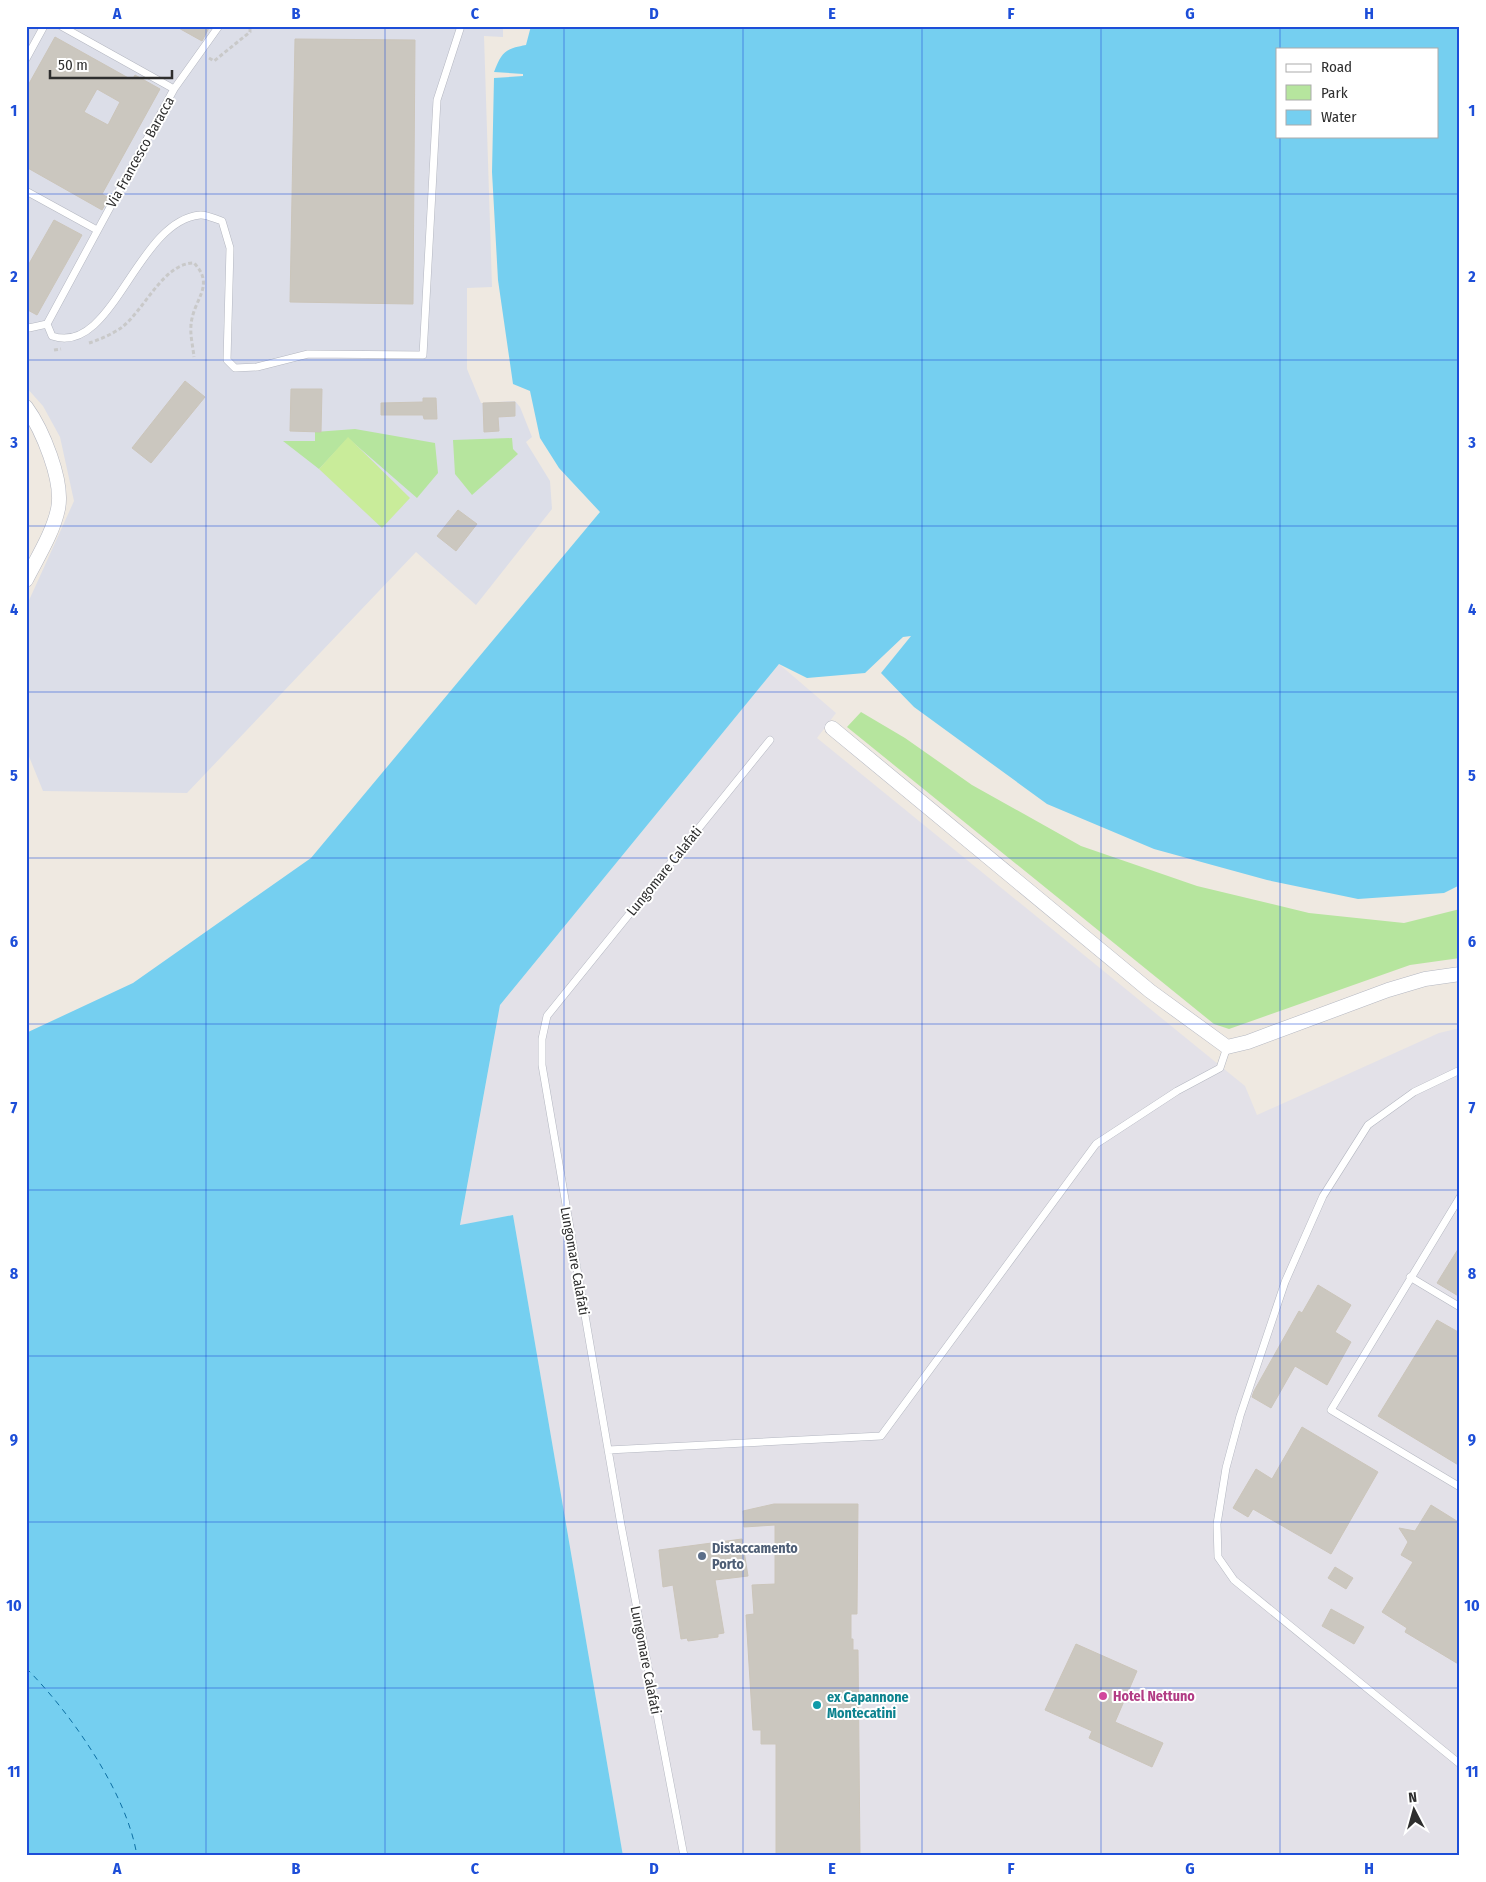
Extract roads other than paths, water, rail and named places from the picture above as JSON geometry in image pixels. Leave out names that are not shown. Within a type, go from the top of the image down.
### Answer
[{"type":"street","points":[[26,407],[48,446],[58,491],[58,508],[55,518],[26,580]]},
{"type":"street","points":[[832,728],[1150,991],[1228,1047],[1248,1042],[1388,990],[1425,979],[1460,974]]},
{"type":"lane","points":[[26,59],[44,26]]},
{"type":"lane","points":[[61,26],[174,89]]},
{"type":"lane","name":"Via Francesco Baracca","points":[[47,324],[174,89],[202,54],[219,26]]},
{"type":"lane","points":[[26,326],[29,328],[47,324],[52,336],[63,340],[78,337],[96,326],[157,240],[182,220],[201,215],[222,221],[230,248],[227,360],[236,368],[257,367],[308,354],[423,355],[437,100],[461,26]]},
{"type":"lane","points":[[27,194],[97,230]]},
{"type":"lane","name":"Lungomare Calafati","points":[[684,1856],[608,1450],[542,1065],[542,1039],[547,1016],[770,740]]},
{"type":"lane","points":[[608,1450],[881,1436],[1096,1144],[1177,1091],[1220,1068],[1228,1047]]},
{"type":"lane","points":[[1460,1070],[1414,1092],[1368,1125],[1323,1196],[1285,1282],[1240,1416],[1226,1468],[1217,1524],[1218,1557],[1234,1580],[1460,1764]]},
{"type":"lane","points":[[1460,1197],[1331,1410],[1460,1487]]},
{"type":"lane","points":[[1410,1277],[1460,1307]]},
{"type":"water","points":[[531,26],[1460,26],[1460,885],[1444,893],[1358,899],[1267,880],[1154,849],[1047,804],[914,707],[881,673],[911,636],[903,637],[865,673],[807,678],[779,664],[500,1005],[460,1225],[513,1215],[623,1856],[26,1856],[26,1033],[133,983],[311,858],[600,512],[559,468],[540,438],[530,391],[513,384],[498,280],[492,172],[494,78],[523,76],[523,74],[494,72],[505,52],[526,45]]},
{"type":"place","name":"Distaccamento Porto","points":[[702,1556]]},
{"type":"place","name":"Hotel Nettuno","points":[[1103,1696]]},
{"type":"place","name":"ex Capannone Montecatini","points":[[817,1705]]}]
